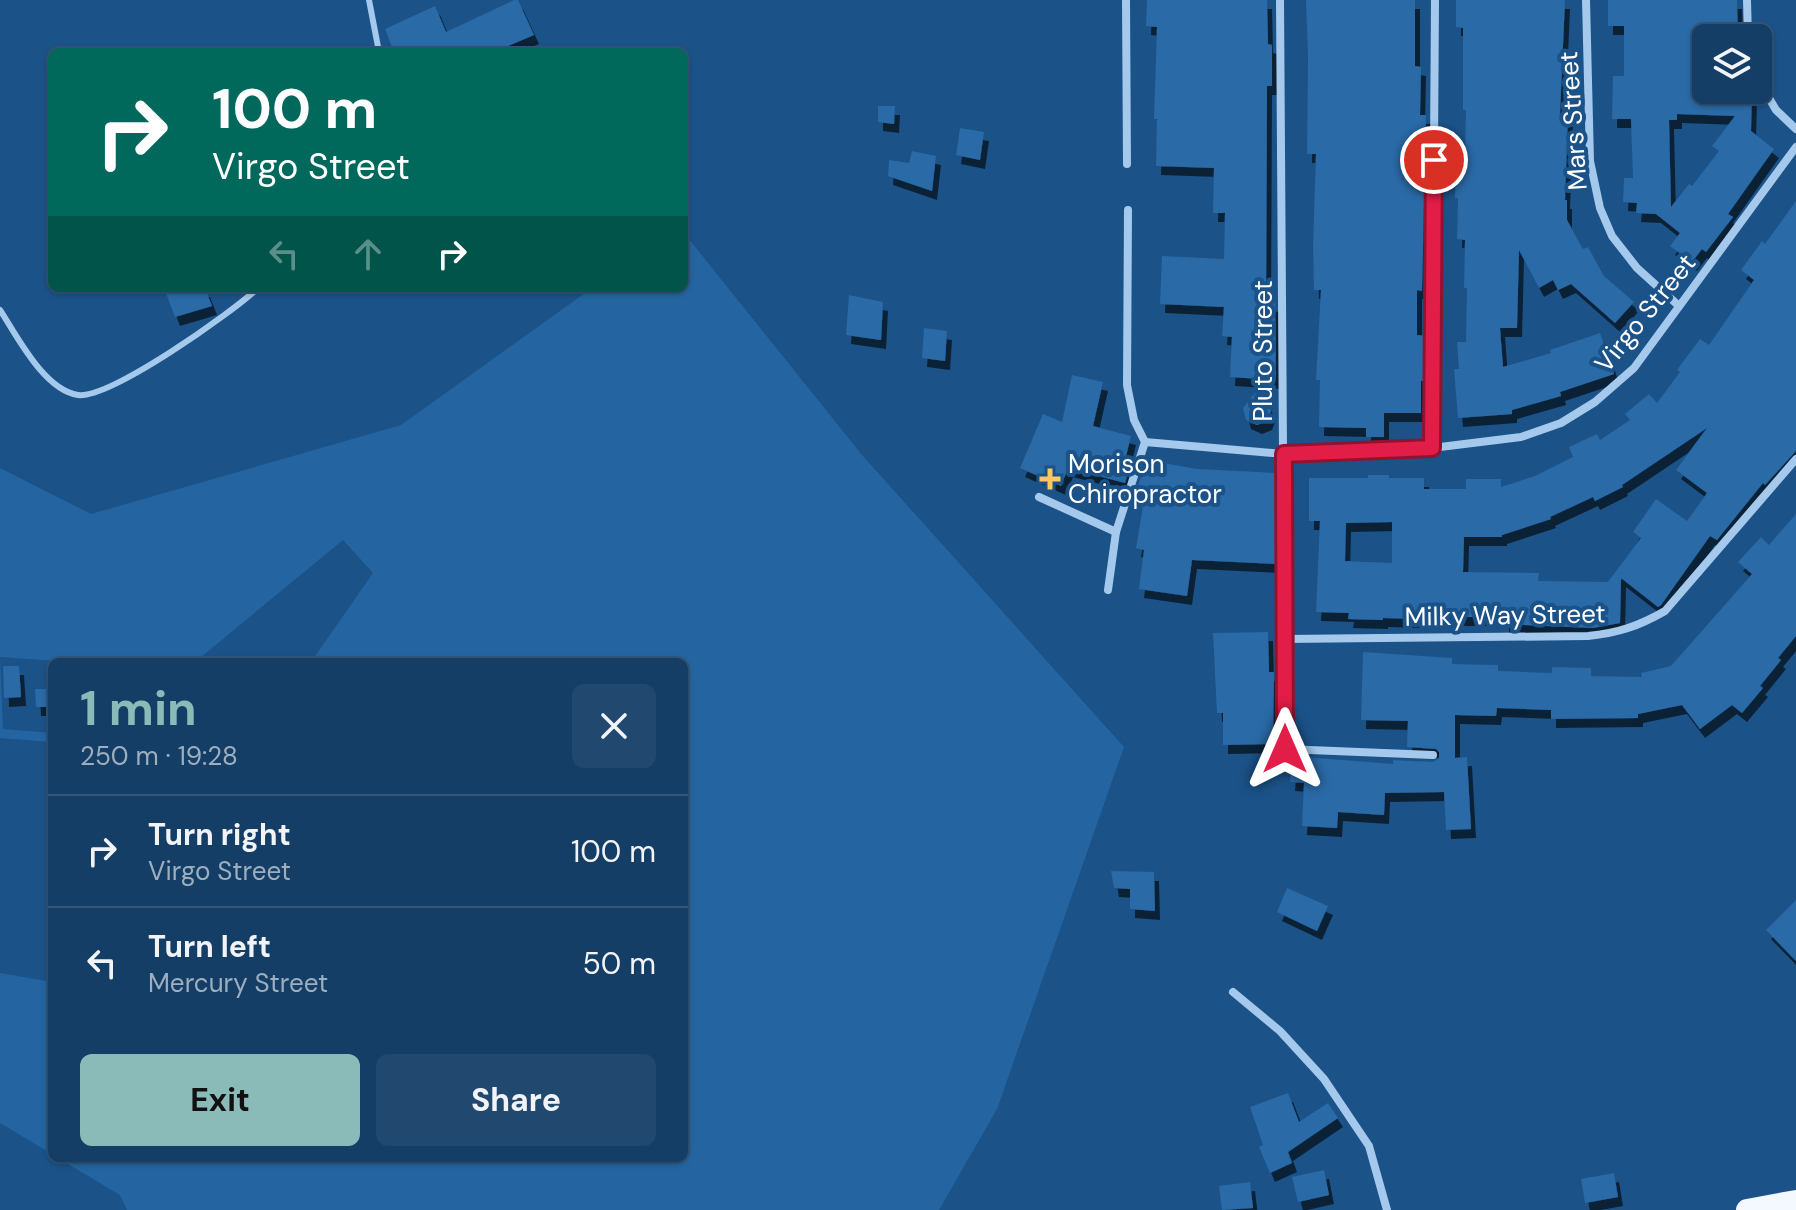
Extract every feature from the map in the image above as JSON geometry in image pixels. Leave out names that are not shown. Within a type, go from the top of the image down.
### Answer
[{"type":"highway","points":[[1747,1210],[1796,1201]]},
{"type":"street","points":[[1126,0],[1127,164]]},
{"type":"street","name":"Pluto Street","points":[[1280,0],[1285,749],[1433,755]]},
{"type":"street","points":[[1432,448],[1435,0]]},
{"type":"street","name":"Mars Street","points":[[1586,0],[1590,161],[1600,208],[1612,236],[1637,268],[1679,306]]},
{"type":"street","points":[[1747,0],[1748,24]]},
{"type":"street","points":[[1772,103],[1796,129]]},
{"type":"street","name":"Virgo Street","points":[[1145,442],[1284,454],[1432,448],[1521,437],[1561,423],[1595,402],[1634,368],[1793,158],[1796,147]]},
{"type":"street","points":[[1108,590],[1116,532],[1145,442],[1134,420],[1127,385],[1128,210]]},
{"type":"street","name":"Milky Way Street","points":[[1284,639],[1588,636],[1618,633],[1639,626],[1665,611],[1796,459]]},
{"type":"street","points":[[1039,497],[1116,532]]},
{"type":"street","points":[[1233,992],[1280,1031],[1324,1079],[1369,1146],[1387,1210]]},
{"type":"lane","points":[[369,0],[378,48]]},
{"type":"lane","points":[[0,310],[36,365],[55,384],[79,395],[102,390],[179,347],[253,292]]},
{"type":"shaded area","points":[[688,238],[862,455],[1124,747],[997,1109],[939,1210],[127,1210],[120,1195],[65,1162],[688,1162],[688,658],[314,658],[373,573],[343,540],[200,658],[48,660],[0,657],[0,468],[91,514],[401,425],[586,292],[688,292]]},
{"type":"shaded area","points":[[0,657],[3,729],[48,733],[48,742],[0,738]]},
{"type":"shaded area","points":[[0,973],[48,981],[48,1152],[0,1123]]},
{"type":"building","points":[[518,0],[534,35],[503,48],[392,48],[385,29],[435,6],[446,32]]},
{"type":"building","points":[[1147,0],[1267,0],[1272,86],[1267,86],[1266,302],[1275,303],[1276,380],[1230,377],[1232,337],[1222,336],[1224,307],[1160,304],[1162,256],[1224,259],[1225,213],[1213,213],[1214,168],[1156,166],[1157,27],[1146,26]]},
{"type":"building","points":[[1306,0],[1415,0],[1415,66],[1421,67],[1420,115],[1426,115],[1422,291],[1417,290],[1417,335],[1426,336],[1425,381],[1421,381],[1421,413],[1384,413],[1384,437],[1366,437],[1366,428],[1319,427],[1320,380],[1316,380],[1321,290],[1314,290],[1316,154],[1307,154]]},
{"type":"building","points":[[1456,0],[1565,0],[1560,114],[1568,114],[1567,220],[1583,249],[1588,247],[1604,276],[1634,302],[1615,323],[1571,284],[1558,290],[1553,280],[1539,288],[1519,250],[1517,328],[1500,328],[1503,367],[1551,353],[1550,350],[1600,333],[1614,374],[1560,392],[1561,396],[1512,410],[1512,414],[1458,418],[1454,369],[1459,369],[1457,342],[1466,342],[1467,288],[1464,288],[1465,240],[1457,239],[1458,198],[1455,198],[1456,154],[1465,154],[1466,110],[1463,110],[1463,28],[1456,27]]},
{"type":"building","points":[[1608,0],[1737,0],[1738,24],[1692,24],[1692,104],[1752,104],[1751,131],[1774,149],[1728,214],[1733,217],[1706,252],[1702,249],[1692,262],[1670,246],[1680,233],[1656,214],[1636,213],[1637,203],[1623,202],[1624,178],[1633,178],[1631,119],[1612,119],[1613,76],[1624,76],[1624,26],[1608,26]],"holes":[[[1677,114],[1735,116],[1712,146],[1719,151],[1671,207],[1669,120],[1677,120]]]},
{"type":"building","points":[[878,106],[895,106],[894,124],[878,122]]},
{"type":"building","points":[[960,128],[984,132],[980,160],[956,155]]},
{"type":"building","points":[[912,151],[936,156],[932,191],[888,176],[889,160],[909,163]]},
{"type":"building","points":[[1796,201],[1796,451],[1765,485],[1763,483],[1717,540],[1710,536],[1661,605],[1658,607],[1621,578],[1620,623],[1593,628],[1504,624],[1504,617],[1383,620],[1348,619],[1349,613],[1316,612],[1320,521],[1309,521],[1309,478],[1389,475],[1389,478],[1424,478],[1424,489],[1466,489],[1466,479],[1501,479],[1501,487],[1535,476],[1573,457],[1569,447],[1597,434],[1600,440],[1630,420],[1625,414],[1649,394],[1657,403],[1700,339],[1709,345],[1754,280],[1741,270],[1762,241],[1765,244]],"holes":[[[1707,428],[1676,470],[1707,493],[1687,521],[1656,499],[1633,532],[1641,538],[1608,582],[1538,581],[1539,573],[1463,572],[1464,537],[1502,537],[1551,519],[1593,497],[1595,501],[1623,487]],[[1392,522],[1392,563],[1345,561],[1346,523]]]},
{"type":"building","points":[[166,292],[207,292],[212,306],[175,317]]},
{"type":"building","points":[[849,295],[883,302],[881,340],[846,335]]},
{"type":"building","points":[[924,328],[947,331],[945,361],[922,358]]},
{"type":"building","points":[[1072,375],[1103,382],[1093,426],[1131,436],[1126,456],[1133,457],[1125,483],[1068,468],[1061,486],[1020,468],[1043,414],[1062,422]]},
{"type":"building","points":[[1259,388],[1271,411],[1267,421],[1257,425],[1246,420],[1243,408]]},
{"type":"building","points":[[1147,460],[1197,469],[1276,473],[1276,564],[1192,560],[1187,596],[1139,589],[1144,550],[1136,548],[1146,488],[1138,486]]},
{"type":"building","points":[[1796,514],[1796,636],[1760,686],[1763,688],[1742,713],[1732,705],[1700,729],[1682,705],[1638,714],[1638,718],[1551,719],[1551,710],[1497,708],[1496,716],[1455,715],[1455,758],[1467,757],[1471,829],[1446,830],[1444,792],[1385,793],[1384,815],[1338,812],[1337,828],[1302,826],[1304,783],[1290,782],[1292,756],[1393,764],[1393,760],[1433,762],[1439,758],[1436,749],[1407,747],[1408,721],[1361,720],[1363,652],[1452,658],[1452,664],[1498,665],[1498,671],[1552,673],[1552,667],[1591,668],[1591,676],[1642,677],[1641,673],[1671,666],[1752,574],[1738,562],[1761,537],[1769,545]]},
{"type":"building","points":[[1268,632],[1269,672],[1274,672],[1273,744],[1223,745],[1223,713],[1217,713],[1213,633]]},
{"type":"building","points":[[3,666],[19,666],[21,697],[4,698]]},
{"type":"building","points":[[35,689],[48,689],[48,707],[36,707]]},
{"type":"building","points":[[1111,871],[1154,872],[1155,911],[1130,909],[1130,889],[1114,888]]},
{"type":"building","points":[[1287,888],[1328,906],[1317,931],[1277,912]]},
{"type":"building","points":[[1796,900],[1796,961],[1766,930]]},
{"type":"building","points":[[1288,1093],[1299,1122],[1328,1103],[1338,1118],[1288,1152],[1292,1163],[1270,1173],[1259,1147],[1263,1145],[1250,1107]]},
{"type":"building","points":[[1324,1170],[1329,1195],[1298,1202],[1292,1177]]},
{"type":"building","points":[[1614,1173],[1618,1197],[1585,1203],[1581,1179]]},
{"type":"building","points":[[1250,1182],[1253,1208],[1222,1210],[1219,1186]]},
{"type":"place","name":"Morison Chiropractor","points":[[1050,479]]},
{"type":"route","points":[[1285,749],[1284,454],[1432,448],[1434,160]]}]
